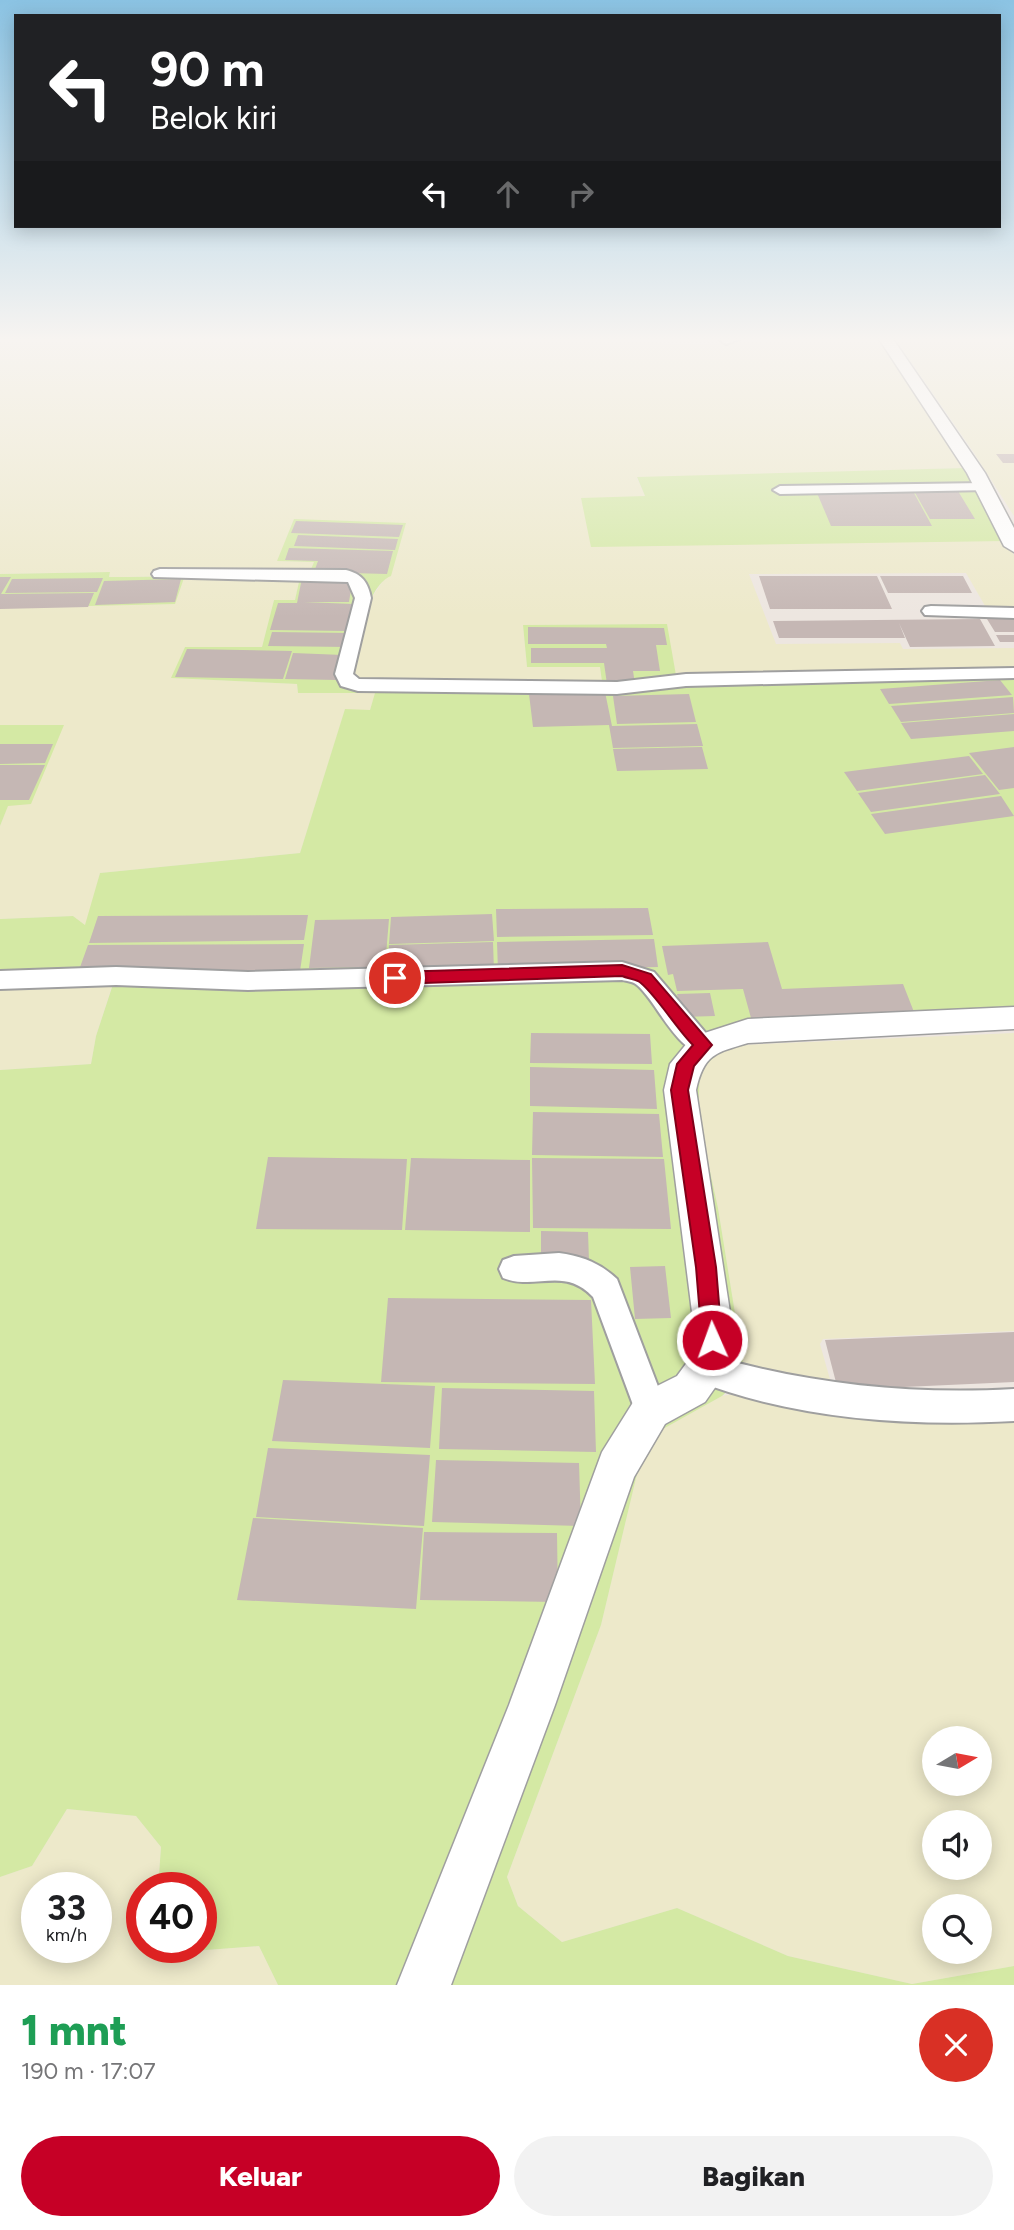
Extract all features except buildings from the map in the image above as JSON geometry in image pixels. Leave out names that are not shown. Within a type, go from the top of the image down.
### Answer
[{"type":"street","points":[[947,432],[984,487],[1014,546]]},
{"type":"street","points":[[780,490],[984,487]]},
{"type":"street","points":[[160,574],[346,575],[356,578],[361,585],[363,598],[344,674],[348,682],[358,685],[617,688],[686,680],[1014,673]]},
{"type":"street","points":[[931,611],[1014,612]]},
{"type":"street","points":[[0,980],[116,976],[261,981],[622,971],[645,978],[684,1027],[703,1045]]},
{"type":"street","points":[[428,1976],[532,1705],[617,1467],[651,1410],[691,1389],[705,1368],[712,1340],[712,1312],[680,1090],[686,1064],[703,1045],[748,1031],[1014,1018]]},
{"type":"street","points":[[514,1269],[559,1266],[578,1269],[594,1277],[606,1289],[651,1410]]},
{"type":"street","points":[[705,1368],[757,1385],[887,1405],[938,1409],[1014,1405]]},
{"type":"shaded area","points":[[0,432],[941,432],[964,468],[637,478],[645,496],[1006,541],[1014,555],[1014,611],[988,611],[966,573],[749,574],[776,644],[900,643],[903,649],[1014,648],[1014,675],[677,682],[666,624],[523,625],[527,667],[600,667],[603,689],[394,689],[349,677],[370,600],[385,578],[405,524],[277,561],[314,562],[310,574],[109,577],[110,572],[0,574]]},
{"type":"shaded area","points":[[959,432],[1014,432],[1014,516]]},
{"type":"shaded area","points":[[300,576],[295,601],[274,600],[262,647],[185,647],[172,678],[297,684],[298,693],[376,692],[370,710],[345,710],[300,853],[100,873],[86,926],[73,916],[0,919],[0,826],[8,805],[63,725],[0,725],[0,608],[183,578]]},
{"type":"shaded area","points":[[114,980],[96,1036],[91,1064],[0,1070],[0,984]]},
{"type":"shaded area","points":[[1014,1033],[1014,1331],[823,1339],[820,1344],[833,1390],[745,1375],[718,1208],[698,1115],[700,1070],[713,1055],[742,1045]]},
{"type":"shaded area","points":[[750,1391],[1014,1416],[1014,1966],[912,1984],[788,1956],[677,1908],[562,1942],[518,1906],[507,1877],[601,1625],[637,1474],[663,1429],[722,1396]]},
{"type":"shaded area","points":[[67,1809],[136,1816],[161,1847],[159,1872],[126,1872],[126,1963],[217,1963],[217,1949],[259,1946],[278,1985],[0,1985],[0,1877],[32,1866]]},
{"type":"green space","points":[[964,468],[1006,541],[591,547],[581,498],[645,496],[637,477]]},
{"type":"green space","points":[[294,519],[406,523],[391,576],[374,592],[368,606],[349,677],[352,684],[603,689],[600,667],[527,667],[523,625],[667,624],[677,681],[1014,675],[1014,1022],[743,1031],[700,1070],[698,1116],[718,1208],[745,1375],[722,1396],[663,1429],[637,1474],[601,1625],[507,1877],[518,1906],[562,1942],[677,1908],[788,1956],[912,1984],[1014,1966],[1014,1985],[278,1985],[259,1946],[217,1949],[217,1872],[159,1872],[161,1847],[136,1816],[67,1809],[32,1866],[0,1877],[0,1070],[91,1064],[96,1036],[114,981],[0,984],[0,919],[73,916],[85,925],[100,873],[300,853],[345,709],[370,710],[375,693],[298,693],[297,684],[171,678],[185,647],[262,647],[274,600],[295,600],[300,577],[184,578],[175,604],[0,608],[0,574],[110,572],[109,577],[129,577],[309,574],[314,562],[277,561]]},
{"type":"green space","points":[[0,725],[64,725],[31,804],[8,806],[0,826]]},
{"type":"route","points":[[395,978],[622,971],[645,978],[654,987],[684,1027],[703,1045],[686,1064],[680,1090],[712,1312],[712,1340]]}]
